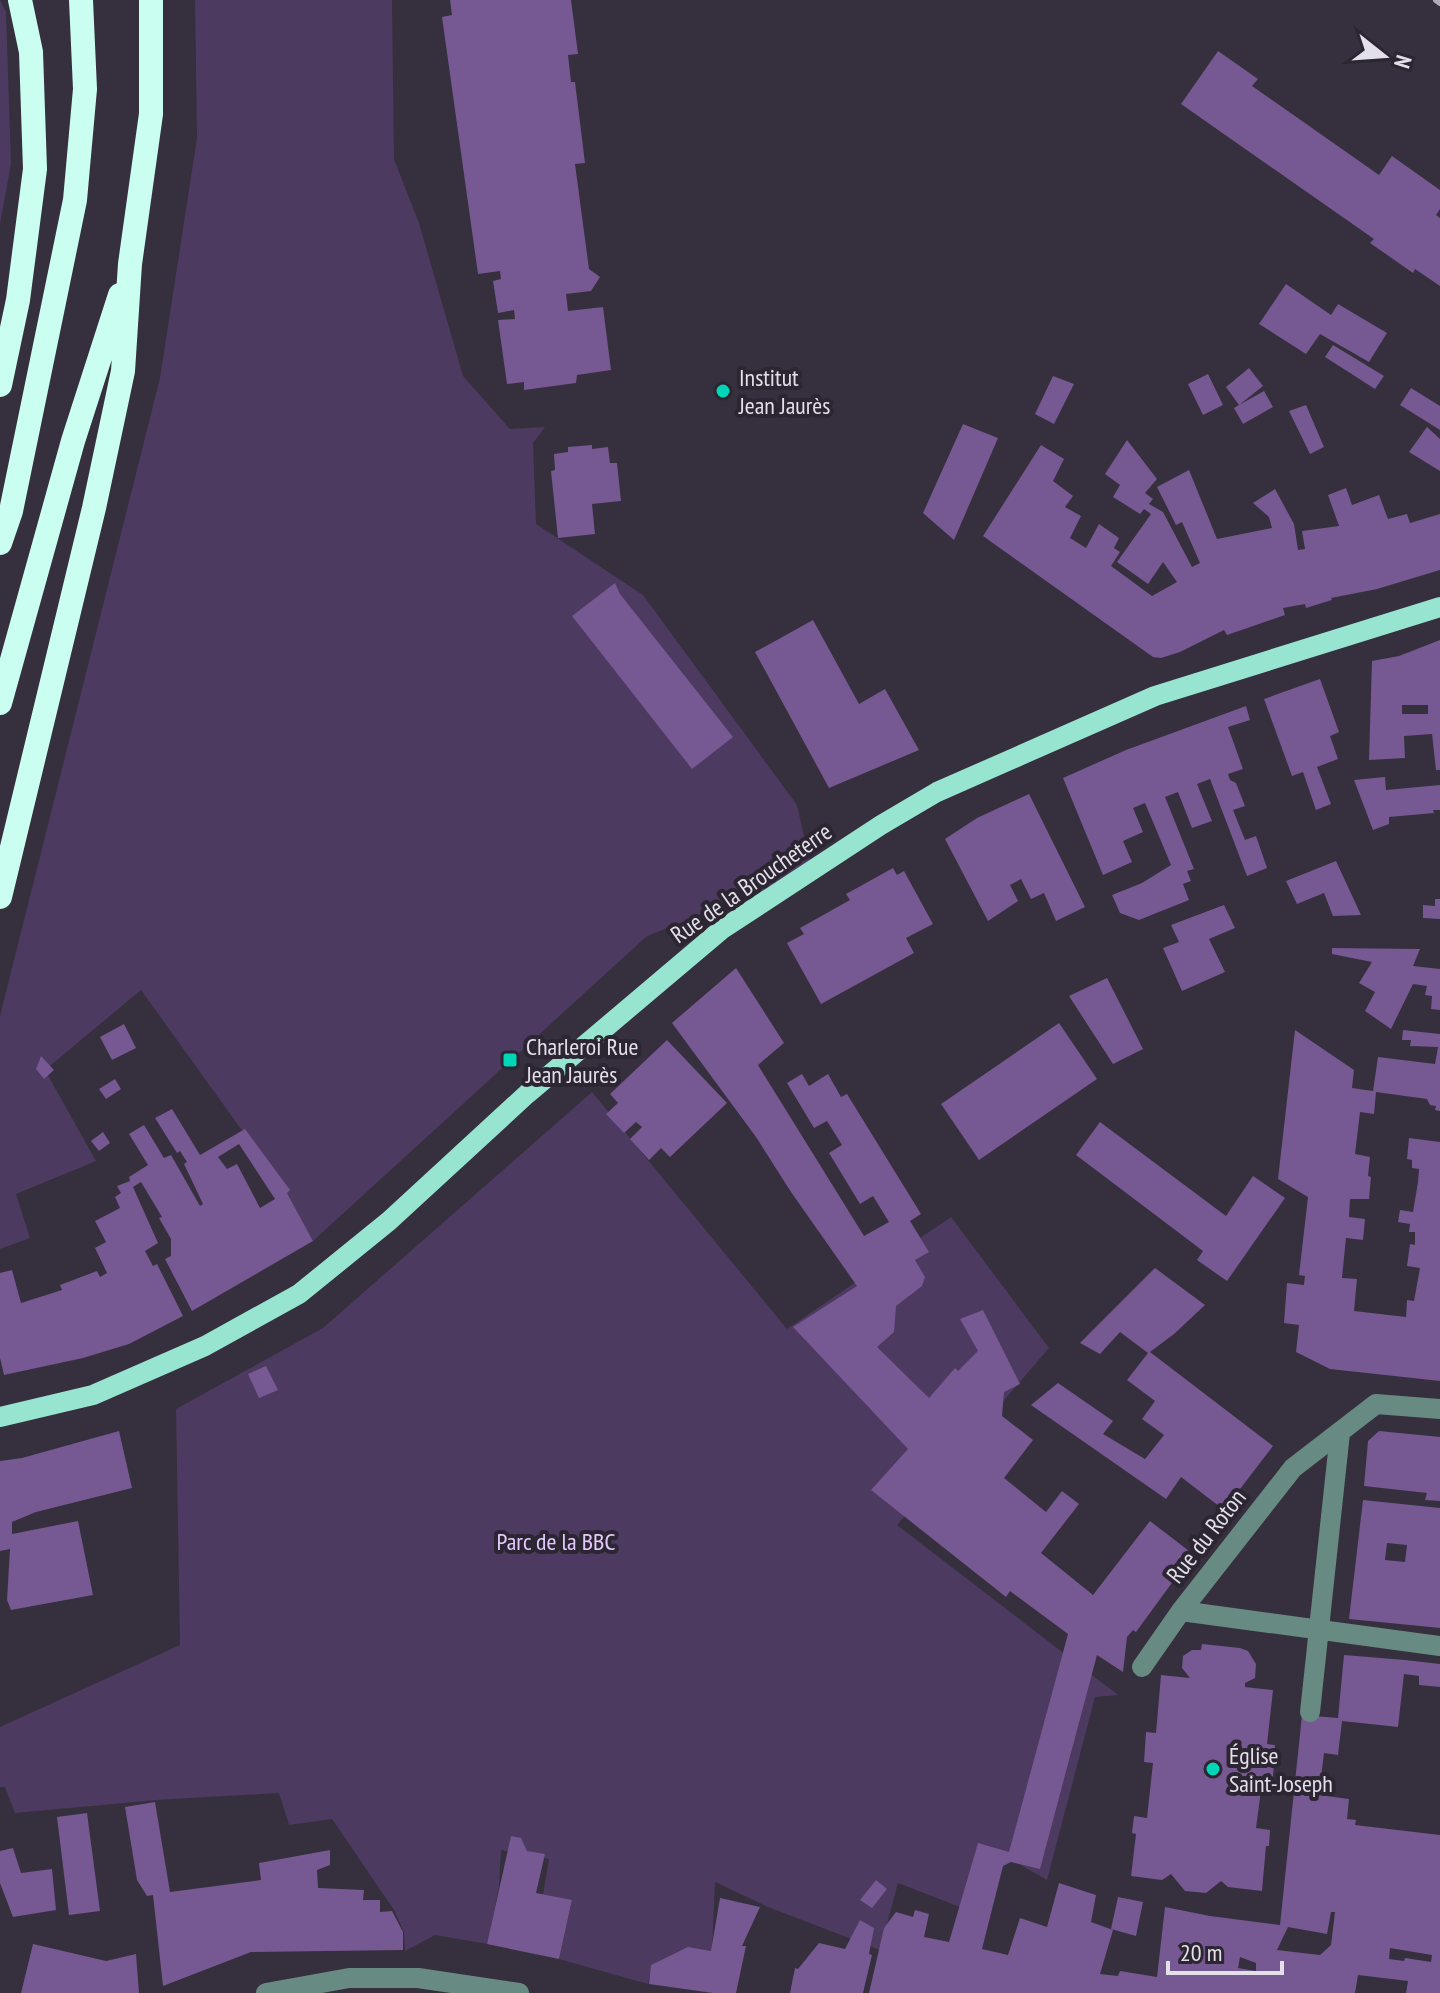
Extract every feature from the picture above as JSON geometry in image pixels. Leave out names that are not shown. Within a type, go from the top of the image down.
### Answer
[{"type":"highway","points":[[0,385],[18,300],[35,169],[31,52],[20,0]]},
{"type":"highway","points":[[0,543],[11,511],[75,200],[85,89],[81,0]]},
{"type":"highway","points":[[0,897],[94,508],[123,371],[130,264],[151,114],[151,0]]},
{"type":"highway","points":[[0,703],[73,441],[130,264]]},
{"type":"main road","name":"Rue de la Broucheterre","points":[[0,1417],[93,1395],[205,1346],[299,1294],[389,1221],[527,1094],[721,930],[937,792],[1155,696],[1440,607]]},
{"type":"street","name":"Rue du Roton","points":[[1440,1409],[1376,1404],[1293,1468],[1181,1611],[1440,1646]]},
{"type":"street","points":[[1310,1712],[1340,1433]]},
{"type":"street","points":[[1142,1667],[1181,1611]]},
{"type":"street","points":[[266,1993],[349,1978],[404,1978],[519,1993]]},
{"type":"green space","points":[[0,0],[6,12],[11,164],[0,224]]},
{"type":"green space","points":[[195,0],[392,0],[394,159],[419,223],[463,376],[510,429],[545,427],[533,443],[536,524],[643,595],[797,805],[812,871],[647,936],[313,1241],[287,1193],[141,990],[45,1070],[96,1161],[16,1194],[30,1238],[0,1249],[0,1016],[160,378],[197,138]]},
{"type":"green space","name":"Parc de la BBC","points":[[592,1092],[787,1329],[951,1217],[1049,1348],[897,1525],[1118,1695],[1095,1697],[1047,1880],[996,1851],[973,1912],[898,1883],[880,1950],[768,1907],[715,1882],[712,1951],[688,1948],[652,1965],[648,1984],[559,1959],[572,1901],[543,1895],[549,1859],[501,1850],[499,1886],[488,1944],[435,1935],[405,1951],[404,1932],[394,1910],[332,1819],[289,1825],[279,1793],[15,1813],[5,1787],[0,1787],[0,1727],[180,1645],[176,1409],[323,1328]]},
{"type":"building","points":[[450,0],[571,0],[578,54],[568,55],[571,82],[575,82],[585,163],[575,164],[589,269],[600,277],[591,291],[566,294],[568,311],[603,307],[611,370],[577,375],[576,383],[524,390],[524,382],[507,384],[498,320],[515,319],[514,310],[498,313],[493,281],[501,279],[500,271],[478,274],[442,17],[452,15]]},
{"type":"building","points":[[1218,51],[1258,79],[1252,86],[1379,175],[1392,156],[1440,190],[1440,209],[1436,215],[1440,218],[1440,286],[1415,269],[1413,273],[1370,243],[1374,239],[1181,104]]},
{"type":"building","points":[[1286,284],[1331,315],[1338,304],[1387,333],[1369,362],[1320,334],[1306,354],[1259,324]]},
{"type":"building","points":[[1333,345],[1384,376],[1375,389],[1325,357]]},
{"type":"building","points":[[1249,368],[1263,386],[1239,405],[1226,387]]},
{"type":"building","points":[[1208,374],[1223,405],[1203,415],[1188,384]]},
{"type":"building","points":[[1053,376],[1074,384],[1054,424],[1035,414]]},
{"type":"building","points":[[1411,388],[1440,406],[1440,430],[1400,405]]},
{"type":"building","points":[[1264,391],[1273,407],[1243,424],[1234,408]]},
{"type":"building","points":[[1306,405],[1324,447],[1310,454],[1289,411]]},
{"type":"building","points":[[963,424],[998,438],[954,540],[923,513]]},
{"type":"building","points":[[1427,427],[1440,439],[1440,471],[1409,452]]},
{"type":"building","points":[[1127,440],[1157,479],[1145,493],[1153,499],[1149,504],[1163,512],[1192,567],[1200,563],[1182,522],[1176,525],[1157,487],[1189,470],[1217,539],[1272,528],[1269,517],[1253,503],[1275,489],[1294,524],[1298,550],[1305,549],[1302,531],[1339,526],[1328,495],[1346,488],[1352,505],[1379,495],[1388,519],[1407,514],[1410,523],[1440,514],[1440,570],[1377,589],[1331,598],[1306,608],[1305,604],[1283,608],[1285,615],[1227,635],[1224,630],[1180,652],[1161,658],[1153,657],[983,536],[1041,445],[1064,459],[1053,481],[1073,496],[1065,507],[1081,516],[1070,538],[1086,548],[1099,524],[1119,538],[1114,548],[1120,552],[1111,566],[1152,596],[1177,582],[1163,562],[1148,584],[1117,562],[1151,514],[1144,509],[1140,514],[1113,497],[1120,485],[1105,474]]},
{"type":"building","points":[[592,445],[592,449],[608,447],[610,463],[617,463],[621,501],[592,504],[595,534],[558,538],[551,471],[555,470],[554,454],[568,452],[568,447]]},
{"type":"building","points":[[615,583],[620,594],[733,737],[692,769],[572,616]]},
{"type":"building","points":[[813,620],[859,704],[885,689],[919,750],[829,788],[755,652]]},
{"type":"building","points":[[1440,640],[1440,770],[1436,770],[1432,734],[1404,736],[1405,758],[1369,760],[1372,661],[1399,656]],"holes":[[[1402,705],[1428,705],[1428,714],[1402,714]]]},
{"type":"building","points":[[1320,679],[1339,732],[1330,736],[1338,759],[1317,767],[1331,804],[1316,810],[1303,772],[1292,776],[1264,699]]},
{"type":"building","points":[[1246,706],[1250,720],[1228,727],[1243,769],[1228,774],[1230,780],[1236,783],[1245,806],[1233,810],[1245,840],[1256,836],[1267,868],[1247,876],[1210,779],[1197,784],[1212,821],[1192,828],[1178,792],[1165,797],[1194,869],[1187,871],[1191,881],[1183,884],[1189,900],[1139,920],[1120,913],[1112,895],[1142,883],[1171,865],[1145,803],[1133,808],[1143,832],[1123,841],[1132,862],[1103,875],[1063,778],[1126,750]]},
{"type":"building","points":[[1385,777],[1386,790],[1440,785],[1440,810],[1389,817],[1389,824],[1373,830],[1354,780]]},
{"type":"building","points":[[1029,794],[1085,907],[1056,921],[1044,893],[1031,899],[1021,879],[1010,885],[1018,901],[988,921],[945,839],[977,818]]},
{"type":"building","points":[[1336,861],[1361,915],[1333,916],[1324,893],[1297,904],[1286,881]]},
{"type":"building","points":[[893,868],[897,875],[904,871],[933,924],[906,938],[914,953],[821,1004],[787,943],[804,934],[800,928],[850,900],[846,894]]},
{"type":"building","points":[[1435,899],[1440,899],[1440,919],[1423,918],[1423,905],[1435,906]]},
{"type":"building","points":[[1224,905],[1235,928],[1209,939],[1225,972],[1182,991],[1163,948],[1179,942],[1171,925]]},
{"type":"building","points":[[1332,948],[1420,949],[1413,966],[1440,969],[1440,1010],[1431,1009],[1432,996],[1425,995],[1427,986],[1413,984],[1391,1029],[1365,1011],[1375,992],[1359,983],[1372,962],[1332,954]]},
{"type":"building","points":[[736,968],[784,1043],[758,1065],[864,1236],[889,1222],[873,1196],[860,1204],[829,1153],[842,1145],[827,1121],[814,1128],[787,1083],[802,1074],[809,1086],[828,1074],[841,1097],[847,1094],[921,1214],[910,1221],[929,1252],[915,1260],[925,1277],[922,1286],[896,1306],[894,1332],[877,1347],[929,1398],[955,1368],[958,1371],[978,1351],[960,1319],[983,1310],[1020,1384],[1004,1392],[1002,1416],[1033,1440],[1004,1478],[1046,1512],[1062,1491],[1079,1504],[1041,1553],[1093,1595],[1150,1521],[1193,1554],[1136,1632],[1133,1630],[1127,1637],[1123,1672],[1097,1655],[1040,1869],[1011,1862],[1003,1866],[982,1949],[1008,1955],[1020,1918],[1047,1927],[1059,1883],[1096,1895],[1091,1922],[1113,1930],[1100,1974],[1118,1976],[1120,1971],[1157,1977],[1165,1907],[1280,1925],[1302,1715],[1338,1718],[1344,1655],[1405,1660],[1440,1664],[1440,1687],[1419,1685],[1419,1676],[1404,1674],[1398,1727],[1342,1721],[1338,1755],[1324,1753],[1319,1795],[1349,1799],[1347,1819],[1356,1820],[1355,1825],[1440,1835],[1440,1993],[1406,1993],[1408,1981],[1358,1975],[1355,1993],[869,1993],[884,1928],[896,1912],[913,1917],[915,1910],[929,1914],[924,1937],[949,1942],[978,1843],[1009,1852],[1068,1634],[1010,1591],[1006,1597],[871,1490],[908,1449],[793,1327],[857,1286],[756,1137],[672,1023]],"holes":[[[1331,1912],[1335,1912],[1331,1945],[1320,1955],[1277,1950],[1288,1927],[1327,1934]],[[1390,1948],[1432,1955],[1431,1962],[1389,1959]],[[1240,1957],[1256,1963],[1256,1971],[1238,1968]]]},
{"type":"building","points":[[1107,978],[1143,1049],[1113,1064],[1069,996]]},
{"type":"building","points":[[1059,1023],[1097,1079],[979,1160],[941,1104]]},
{"type":"building","points":[[124,1024],[136,1048],[112,1060],[100,1037]]},
{"type":"building","points":[[1295,1030],[1354,1070],[1352,1088],[1373,1091],[1378,1057],[1435,1064],[1438,1047],[1410,1046],[1411,1040],[1402,1040],[1403,1030],[1440,1034],[1440,1111],[1435,1110],[1436,1106],[1430,1105],[1427,1099],[1376,1092],[1374,1114],[1360,1112],[1355,1154],[1370,1157],[1369,1199],[1350,1199],[1349,1217],[1365,1219],[1363,1240],[1346,1238],[1342,1278],[1357,1279],[1354,1311],[1406,1317],[1407,1300],[1414,1301],[1420,1268],[1407,1266],[1410,1244],[1415,1245],[1415,1232],[1409,1232],[1410,1224],[1398,1222],[1400,1210],[1413,1212],[1418,1182],[1419,1169],[1412,1168],[1412,1160],[1407,1159],[1409,1138],[1440,1142],[1440,1381],[1330,1369],[1296,1352],[1299,1325],[1284,1323],[1287,1283],[1304,1285],[1305,1276],[1299,1275],[1308,1197],[1278,1179]]},
{"type":"building","points":[[667,1040],[727,1103],[670,1157],[661,1148],[649,1160],[630,1139],[642,1127],[636,1122],[624,1133],[606,1114],[618,1103],[610,1094]]},
{"type":"building","points":[[41,1056],[54,1070],[44,1079],[36,1069]]},
{"type":"building","points":[[115,1079],[121,1089],[106,1099],[99,1089]]},
{"type":"building","points":[[172,1109],[200,1155],[245,1129],[290,1190],[287,1193],[313,1241],[192,1311],[165,1259],[171,1256],[171,1239],[141,1182],[133,1187],[158,1243],[145,1251],[153,1266],[157,1264],[183,1316],[129,1344],[83,1358],[4,1375],[0,1358],[0,1273],[12,1270],[21,1303],[62,1290],[60,1285],[97,1271],[100,1277],[107,1273],[95,1248],[106,1242],[95,1221],[120,1208],[115,1197],[121,1193],[117,1186],[130,1181],[129,1177],[148,1165],[129,1134],[144,1125],[164,1158],[171,1155],[200,1206],[203,1204],[184,1164],[187,1162],[180,1151],[177,1153],[155,1118]],"holes":[[[239,1144],[275,1199],[260,1208],[237,1164],[227,1169],[218,1157]]]},
{"type":"building","points":[[1100,1122],[1226,1216],[1253,1176],[1285,1198],[1227,1281],[1197,1260],[1203,1251],[1076,1155]]},
{"type":"building","points":[[103,1132],[110,1143],[99,1151],[91,1141]]},
{"type":"building","points":[[1155,1268],[1205,1305],[1150,1352],[1273,1446],[1224,1510],[1181,1477],[1166,1499],[1031,1405],[1058,1383],[1113,1421],[1103,1434],[1145,1459],[1164,1435],[1142,1419],[1155,1401],[1127,1380],[1148,1353],[1120,1332],[1100,1354],[1080,1343]]},
{"type":"building","points":[[266,1366],[278,1390],[259,1398],[248,1374]]},
{"type":"building","points":[[119,1431],[132,1488],[36,1512],[12,1522],[12,1534],[78,1521],[93,1595],[11,1610],[7,1600],[10,1549],[0,1551],[0,1461],[22,1458]]},
{"type":"building","points":[[1379,1431],[1440,1437],[1440,1501],[1425,1500],[1427,1493],[1364,1486],[1368,1441]]},
{"type":"building","points":[[1363,1500],[1440,1508],[1440,1628],[1349,1619]],"holes":[[[1387,1543],[1407,1545],[1405,1562],[1385,1560]]]},
{"type":"building","name":"Église Saint-Joseph","points":[[1202,1644],[1248,1651],[1256,1664],[1255,1678],[1245,1683],[1245,1687],[1273,1690],[1267,1744],[1275,1745],[1273,1777],[1263,1775],[1256,1828],[1270,1830],[1262,1891],[1228,1887],[1221,1881],[1206,1893],[1185,1891],[1171,1874],[1162,1880],[1131,1876],[1136,1834],[1132,1833],[1134,1816],[1147,1818],[1153,1763],[1144,1762],[1146,1732],[1156,1733],[1161,1675],[1190,1678],[1182,1668],[1183,1656],[1192,1650],[1201,1650]]},
{"type":"building","points":[[155,1802],[170,1892],[261,1880],[259,1863],[330,1850],[330,1865],[317,1870],[318,1888],[364,1890],[363,1900],[380,1900],[380,1912],[392,1911],[403,1932],[403,1950],[251,1952],[163,1986],[153,1895],[147,1896],[137,1880],[125,1807]]},
{"type":"building","points":[[87,1813],[100,1911],[69,1915],[57,1817]]},
{"type":"building","points":[[511,1836],[521,1838],[527,1851],[545,1854],[536,1893],[572,1900],[559,1959],[487,1944]]},
{"type":"building","points":[[13,1848],[21,1873],[52,1869],[56,1910],[13,1917],[0,1883],[0,1851]]},
{"type":"building","points":[[876,1880],[887,1889],[872,1908],[860,1900]]},
{"type":"building","points":[[1118,1897],[1143,1902],[1136,1936],[1111,1929]]},
{"type":"building","points":[[720,1898],[760,1907],[742,1946],[746,1946],[736,1993],[649,1984],[651,1965],[688,1947],[711,1951]]},
{"type":"building","points":[[860,1920],[874,1928],[869,1954],[872,1955],[863,1993],[790,1993],[795,1968],[798,1969],[819,1943],[845,1949]]},
{"type":"building","points":[[33,1944],[106,1961],[136,1954],[139,1993],[21,1993]]},
{"type":"railway","points":[[1436,0],[1440,3]]},
{"type":"place","name":"Institut Jean Jaurès","points":[[723,391]]},
{"type":"place","name":"Charleroi Rue Jean Jaurès","points":[[510,1060]]},
{"type":"place","name":"Église Saint-Joseph","points":[[1213,1769]]}]
